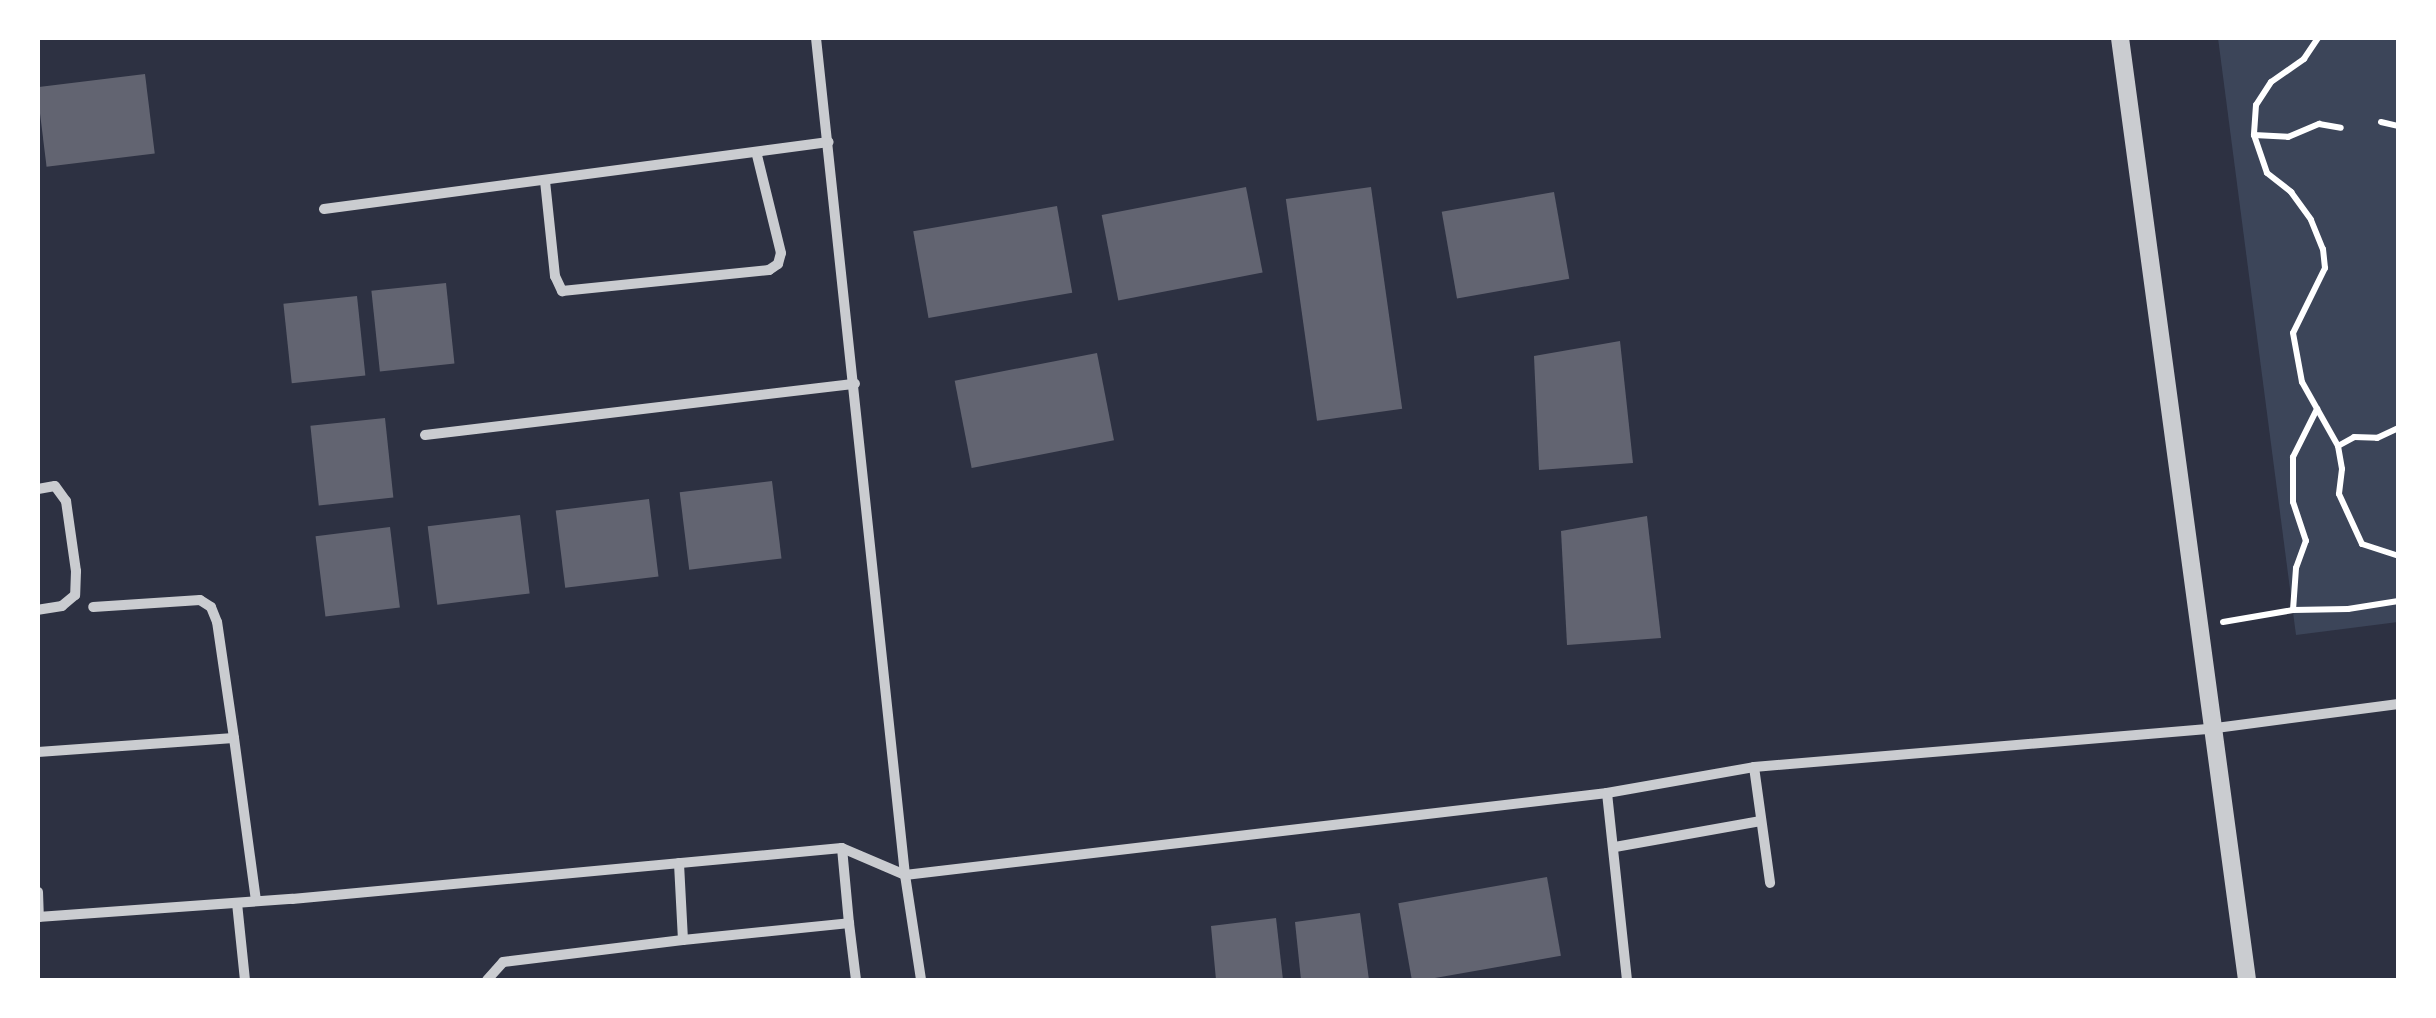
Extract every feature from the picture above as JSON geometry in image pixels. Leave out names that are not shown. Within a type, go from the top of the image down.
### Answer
[{"type":"street","points":[[816,38],[904,875],[921,980]]},
{"type":"street","points":[[2120,38],[2247,980]]},
{"type":"street","points":[[324,209],[829,142]]},
{"type":"street","points":[[545,181],[556,276],[562,291],[769,270],[778,264],[781,253],[756,154]]},
{"type":"street","points":[[425,435],[855,384]]},
{"type":"street","points":[[38,489],[55,486],[66,501],[76,570],[75,595],[62,606],[38,610]]},
{"type":"street","points":[[93,606],[200,600],[211,607],[218,622],[256,901]]},
{"type":"street","points":[[38,892],[38,917],[238,903],[842,848],[904,875],[1607,793],[1754,766],[2216,728],[2398,704]]},
{"type":"street","points":[[38,752],[234,738]]},
{"type":"street","points":[[1754,766],[1770,883]]},
{"type":"street","points":[[1607,793],[1627,980]]},
{"type":"street","points":[[1615,847],[1761,821]]},
{"type":"street","points":[[842,848],[856,980]]},
{"type":"street","points":[[680,864],[684,940]]},
{"type":"street","points":[[238,903],[245,980]]},
{"type":"street","points":[[487,980],[503,962],[849,923]]},
{"type":"path","points":[[2318,38],[2304,59],[2271,82],[2256,105],[2254,134],[2267,173],[2292,192],[2311,220],[2323,249],[2325,268],[2293,333],[2302,382],[2338,446],[2342,469],[2339,494],[2362,544],[2398,556]]},
{"type":"path","points":[[2381,122],[2398,126]]},
{"type":"path","points":[[2254,134],[2288,137],[2319,124],[2341,128]]},
{"type":"path","points":[[2293,610],[2296,568],[2306,541],[2293,502],[2293,457],[2318,407]]},
{"type":"path","points":[[2338,446],[2354,436],[2377,438],[2398,428]]},
{"type":"path","points":[[2202,625],[2293,610],[2348,609],[2398,600]]},
{"type":"shaded area","points":[[2218,38],[2398,38],[2398,622],[2296,635]]},
{"type":"building","points":[[145,74],[155,153],[47,167],[38,87]]},
{"type":"building","points":[[1246,187],[1263,272],[1118,300],[1102,215]]},
{"type":"building","points":[[1371,187],[1402,409],[1317,421],[1286,199]]},
{"type":"building","points":[[1554,192],[1569,279],[1457,298],[1442,212]]},
{"type":"building","points":[[1057,206],[1072,293],[928,318],[913,231]]},
{"type":"building","points":[[446,283],[454,364],[380,371],[371,291]]},
{"type":"building","points":[[357,296],[365,376],[292,383],[283,304]]},
{"type":"building","points":[[1620,341],[1633,463],[1539,470],[1534,356]]},
{"type":"building","points":[[1097,353],[1114,440],[972,468],[955,381]]},
{"type":"building","points":[[385,418],[393,498],[319,505],[310,426]]},
{"type":"building","points":[[772,481],[782,558],[689,570],[680,492]]},
{"type":"building","points":[[649,499],[659,576],[565,588],[556,510]]},
{"type":"building","points":[[520,515],[530,593],[437,605],[428,526]]},
{"type":"building","points":[[1647,516],[1661,638],[1567,645],[1561,531]]},
{"type":"building","points":[[390,527],[400,607],[325,617],[316,536]]},
{"type":"building","points":[[1547,877],[1561,956],[1412,980],[1398,903]]},
{"type":"building","points":[[1360,913],[1369,980],[1301,980],[1295,922]]},
{"type":"building","points":[[1276,918],[1283,980],[1216,980],[1211,926]]}]
